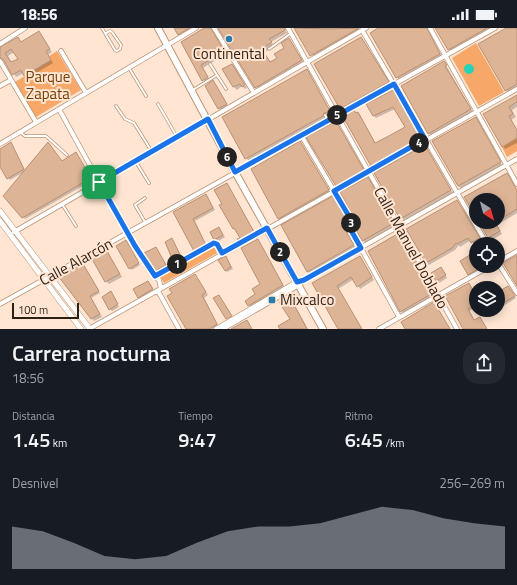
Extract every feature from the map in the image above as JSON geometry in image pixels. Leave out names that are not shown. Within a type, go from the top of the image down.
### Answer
[{"type":"main road","points":[[158,28],[235,172],[323,329]]},
{"type":"street","points":[[0,44],[25,28]]},
{"type":"street","points":[[0,144],[196,28]]},
{"type":"street","points":[[214,28],[254,93]]},
{"type":"street","name":"Calle Manuel Doblado","points":[[288,28],[457,329]]},
{"type":"street","points":[[430,28],[517,184]]},
{"type":"street","name":"Calle Alarcón","points":[[0,304],[336,115],[495,28]]},
{"type":"street","points":[[10,235],[364,29],[425,139],[483,237]]},
{"type":"street","points":[[61,51],[86,93]]},
{"type":"street","points":[[0,61],[36,122]]},
{"type":"street","points":[[0,86],[11,80]]},
{"type":"street","points":[[0,211],[90,329],[222,253],[517,89]]},
{"type":"street","points":[[59,108],[127,233],[162,285],[158,291]]},
{"type":"street","points":[[301,135],[350,218],[352,232],[399,317]]},
{"type":"street","points":[[216,329],[517,159]]},
{"type":"street","points":[[0,221],[81,329]]},
{"type":"street","points":[[505,258],[517,251]]},
{"type":"street","points":[[379,329],[478,273]]},
{"type":"street","points":[[505,273],[517,293]]},
{"type":"street","points":[[223,329],[298,283]]},
{"type":"street","points":[[158,291],[179,329]]},
{"type":"lane","points":[[102,28],[115,51],[120,49],[121,45],[112,32],[110,31],[106,33]]},
{"type":"lane","points":[[269,49],[291,33]]},
{"type":"lane","points":[[210,64],[226,89]]},
{"type":"lane","points":[[129,67],[146,96]]},
{"type":"lane","points":[[192,90],[217,75]]},
{"type":"lane","points":[[158,104],[177,137]]},
{"type":"lane","points":[[116,106],[125,119],[134,123],[152,152]]},
{"type":"lane","points":[[325,114],[328,120]]},
{"type":"lane","points":[[20,132],[25,136],[46,136],[67,155]]},
{"type":"lane","points":[[135,161],[149,183]]},
{"type":"lane","points":[[145,198],[136,205],[145,222]]},
{"type":"lane","points":[[62,204],[76,226]]},
{"type":"lane","points":[[155,276],[214,243],[217,244],[222,253]]},
{"type":"green space","points":[[476,43],[504,92],[479,106],[452,58]]},
{"type":"green space","name":"Parque Zapata","points":[[57,51],[81,90],[36,117],[15,82],[51,60],[49,56]]},
{"type":"green space","points":[[517,138],[517,151],[507,157],[502,147]]},
{"type":"green space","points":[[216,245],[219,252],[164,283],[160,276]]},
{"type":"water","points":[[467,64],[471,64],[474,69],[471,74],[467,74],[464,71],[464,67]]},
{"type":"building","points":[[174,28],[189,28],[178,35]]},
{"type":"building","points":[[204,28],[211,28],[224,51],[201,65],[208,77],[202,81],[181,42]]},
{"type":"building","points":[[218,28],[285,28],[285,30],[269,39],[272,42],[262,49],[270,62],[277,58],[274,54],[284,48],[281,43],[289,38],[302,60],[255,88]]},
{"type":"building","points":[[294,28],[330,29],[359,28],[310,56]]},
{"type":"building","points":[[378,28],[427,28],[440,54],[396,78],[370,33]]},
{"type":"building","points":[[435,28],[487,28],[448,50]]},
{"type":"building","points":[[506,28],[517,28],[517,84],[505,91],[478,44]]},
{"type":"building","points":[[39,31],[50,49],[46,51],[51,60],[24,76],[21,70],[12,75],[3,59],[0,58],[0,47],[18,37],[21,42]],"holes":[[[11,49],[18,59],[11,62],[5,53]]]},
{"type":"building","points":[[361,37],[389,82],[340,109],[314,64]]},
{"type":"building","points":[[444,61],[447,65],[445,66],[471,109],[428,134],[401,86]]},
{"type":"building","points":[[232,64],[245,85],[242,87],[240,84],[233,87],[222,69]]},
{"type":"building","points":[[307,69],[330,111],[324,113],[323,116],[245,159],[222,117]]},
{"type":"building","points":[[213,80],[227,104],[218,109],[205,86]]},
{"type":"building","points":[[393,90],[421,138],[371,166],[343,117],[354,110],[356,113],[358,112],[375,143],[387,137],[405,127],[393,107],[373,116],[366,104]]},
{"type":"building","points":[[517,95],[517,102],[509,107],[513,114],[509,116],[517,130],[517,138],[502,147],[483,114]]},
{"type":"building","points":[[476,117],[501,162],[458,186],[432,141]]},
{"type":"building","points":[[336,121],[364,170],[336,186],[306,137]]},
{"type":"building","points":[[300,141],[329,190],[278,219],[251,169]]},
{"type":"building","points":[[11,142],[24,169],[7,179],[0,167],[0,149]]},
{"type":"building","points":[[48,142],[62,161],[76,152],[91,178],[22,218],[3,196]]},
{"type":"building","points":[[425,145],[451,190],[400,219],[374,173]]},
{"type":"building","points":[[507,173],[517,190],[517,209],[505,217],[505,193],[471,193]]},
{"type":"building","points":[[368,177],[394,223],[362,241],[355,228],[353,216],[340,192]]},
{"type":"building","points":[[227,183],[254,232],[238,241],[237,239],[240,238],[219,205],[222,204],[214,190]]},
{"type":"building","points":[[206,194],[213,208],[193,219],[206,245],[194,251],[173,212]]},
{"type":"building","points":[[469,194],[469,205],[464,197]]},
{"type":"building","points":[[333,196],[347,219],[348,230],[346,231],[354,245],[307,272],[281,225]]},
{"type":"building","points":[[457,200],[469,220],[469,229],[475,229],[479,237],[469,237],[469,240],[468,238],[457,244],[456,243],[452,248],[426,263],[406,229]]},
{"type":"building","points":[[219,227],[223,235],[214,240],[210,232]]},
{"type":"building","points":[[483,229],[499,229],[500,231],[487,237]]},
{"type":"building","points":[[399,233],[433,293],[400,312],[368,251]]},
{"type":"building","points":[[172,238],[181,257],[173,261],[165,242]]},
{"type":"building","points":[[258,239],[283,285],[248,306],[245,301],[255,294],[252,289],[260,284],[241,248]]},
{"type":"building","points":[[126,240],[139,263],[129,269],[116,246]]},
{"type":"building","points":[[156,247],[166,265],[155,271],[144,253]]},
{"type":"building","points":[[107,251],[120,274],[105,282],[92,259]]},
{"type":"building","points":[[517,255],[517,286],[505,266],[505,262]]},
{"type":"building","points":[[226,256],[231,267],[225,271],[218,260]]},
{"type":"building","points":[[360,256],[372,277],[357,287],[351,277],[337,286],[362,329],[338,329],[312,283]]},
{"type":"building","points":[[469,256],[469,273],[471,273],[468,275],[460,261]]},
{"type":"building","points":[[83,264],[99,291],[90,296],[100,314],[91,319],[59,277]]},
{"type":"building","points":[[441,267],[446,275],[436,281],[431,273]]},
{"type":"building","points":[[195,274],[206,292],[202,295],[217,324],[209,329],[186,329],[167,296],[172,293],[169,289]]},
{"type":"building","points":[[148,281],[153,289],[138,298],[133,289]]},
{"type":"building","points":[[469,283],[469,317],[472,317],[474,320],[480,317],[487,329],[463,329],[445,296]]},
{"type":"building","points":[[508,286],[515,296],[505,302],[505,288]]},
{"type":"building","points":[[111,291],[118,304],[109,310],[102,297]]},
{"type":"building","points":[[219,295],[232,316],[226,319],[213,298]]},
{"type":"building","points":[[289,296],[307,329],[280,329],[278,326],[290,319],[279,302]]},
{"type":"building","points":[[434,302],[450,329],[405,329],[401,322]]},
{"type":"building","points":[[247,320],[252,329],[231,329]]},
{"type":"place","name":"Continental","points":[[229,39]]},
{"type":"place","name":"Mixcalco","points":[[272,300]]},
{"type":"route","points":[[394,84],[425,139],[334,191],[342,207],[350,218],[352,232],[361,248],[304,280],[297,282],[267,228],[222,253],[217,244],[214,243],[155,276],[127,233],[99,182],[208,119],[235,172],[394,84]]}]
